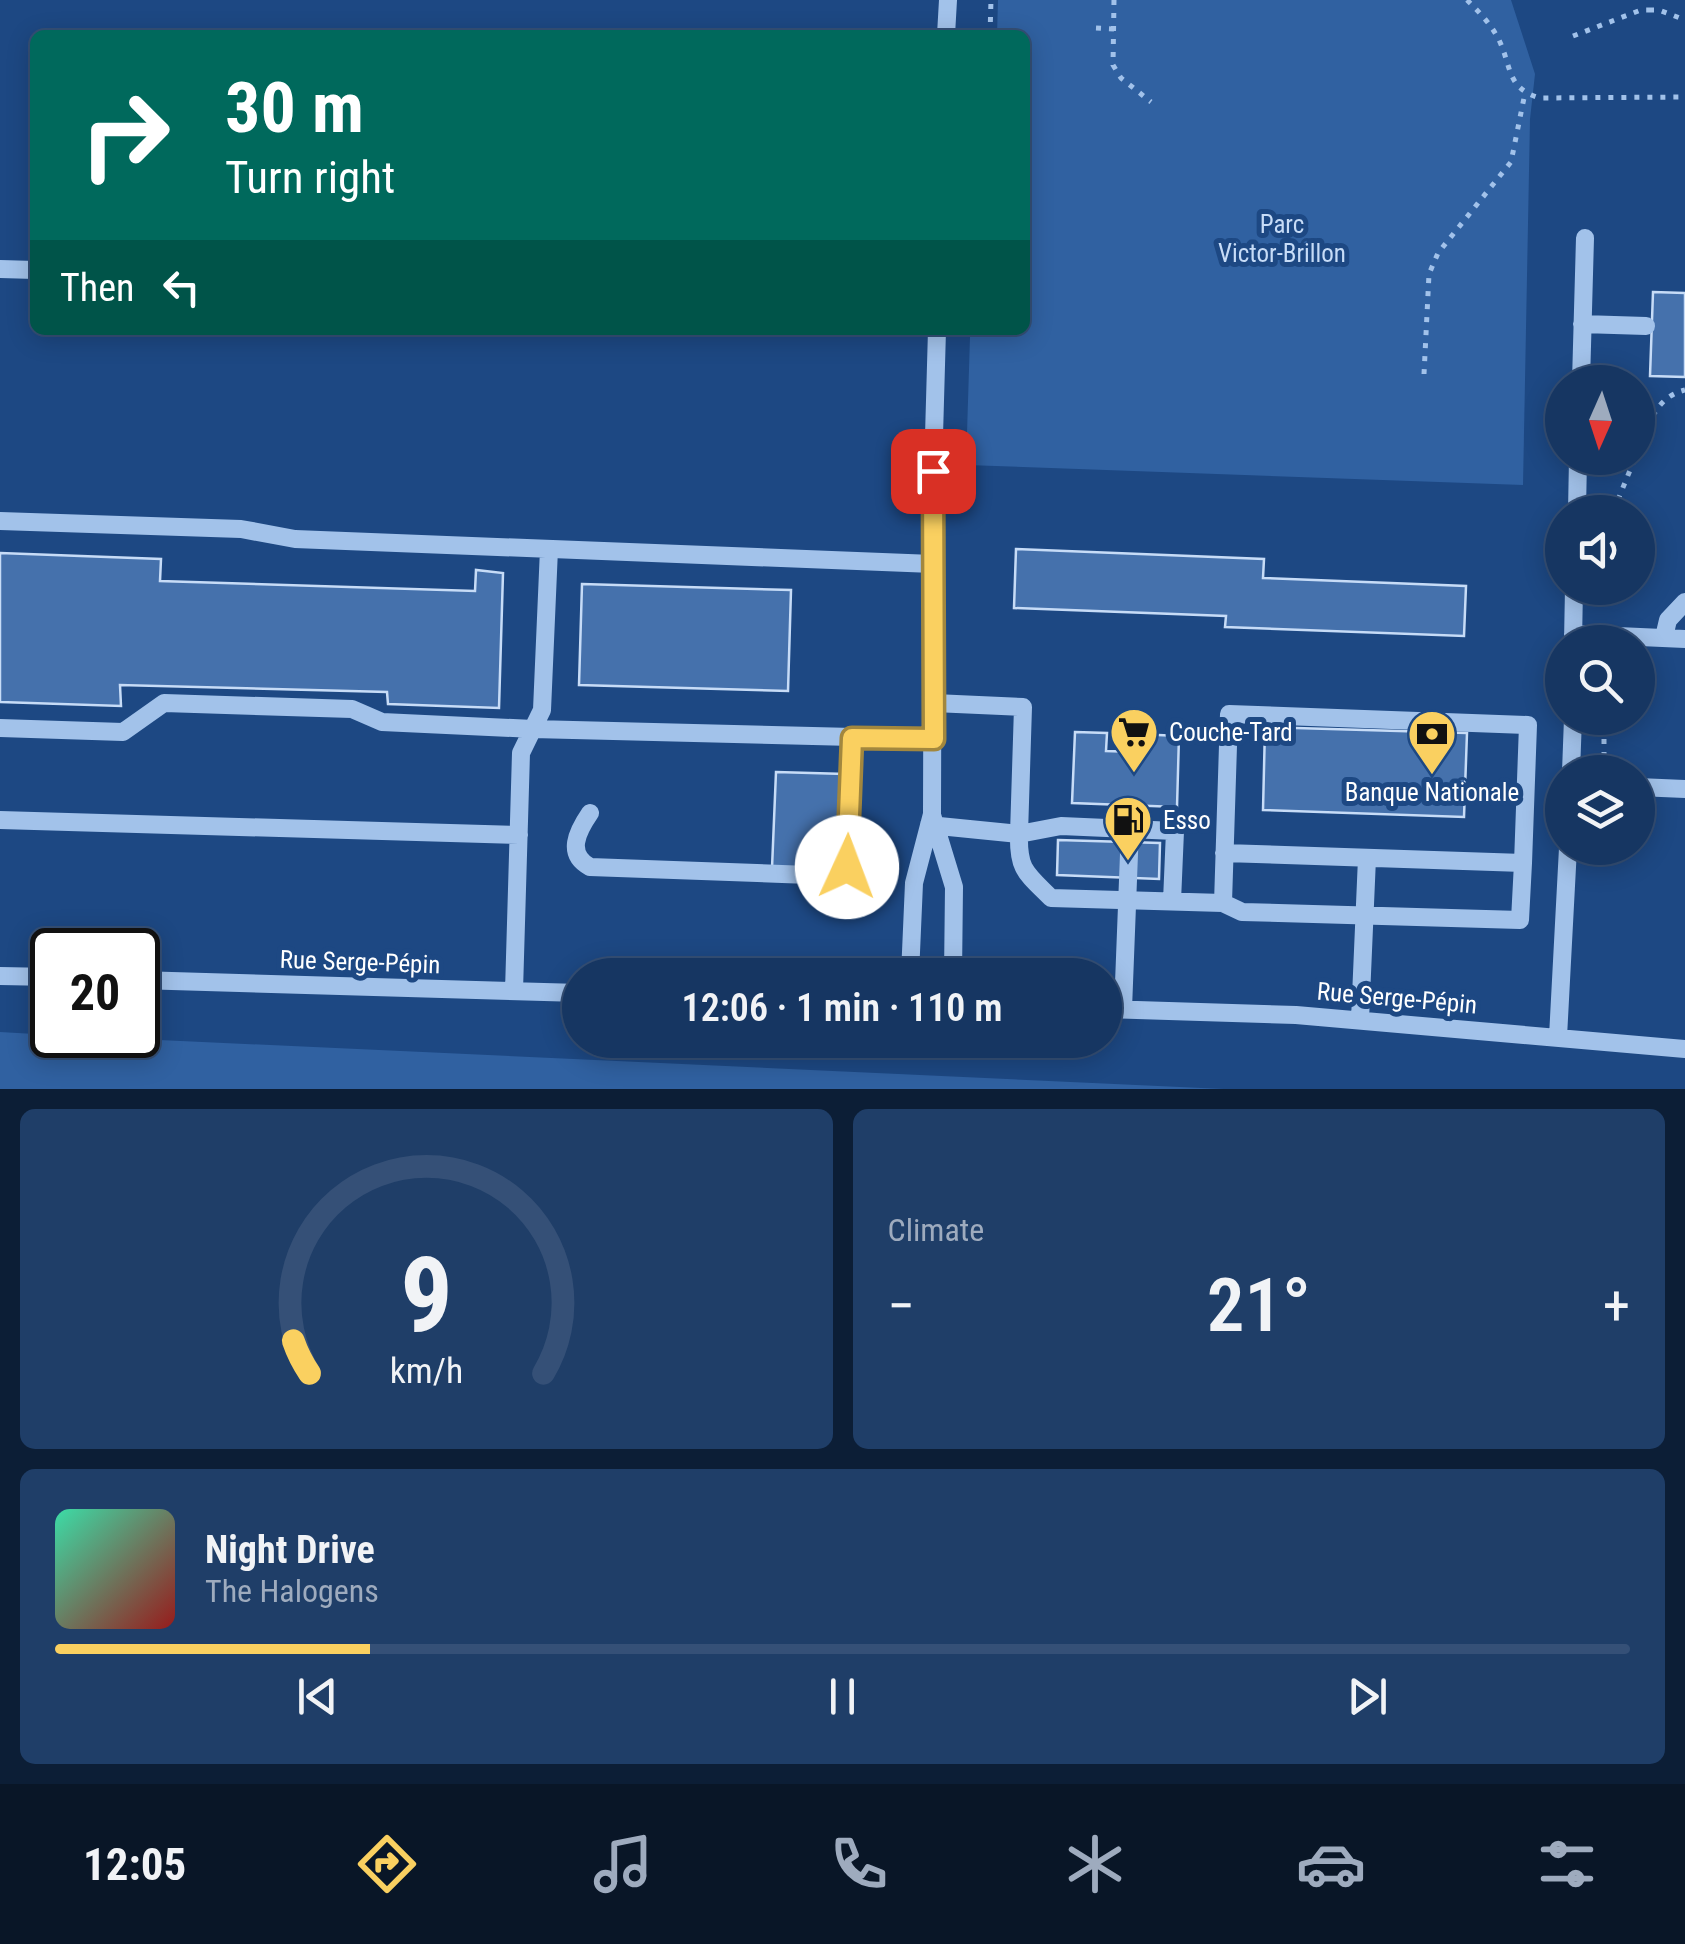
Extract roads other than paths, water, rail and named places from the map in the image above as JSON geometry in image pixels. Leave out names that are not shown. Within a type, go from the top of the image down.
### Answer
[{"type":"street","points":[[946,30],[948,0]]},
{"type":"street","points":[[1581,365],[1585,238]]},
{"type":"street","points":[[0,268],[30,270]]},
{"type":"street","points":[[1582,324],[1646,326]]},
{"type":"street","points":[[911,958],[914,882],[932,821],[937,335]]},
{"type":"street","points":[[0,522],[241,529],[295,539],[933,564]]},
{"type":"street","points":[[514,992],[521,753],[542,710],[549,549]]},
{"type":"street","points":[[1664,638],[1668,620],[1685,602]]},
{"type":"street","points":[[1655,638],[1685,638]]},
{"type":"street","points":[[0,728],[123,732],[164,703],[352,709],[382,722],[934,739]]},
{"type":"street","points":[[934,703],[1023,707],[1019,863],[1051,898],[1222,903],[1242,912],[1520,920],[1528,725],[1229,714],[1222,903]]},
{"type":"street","points":[[590,814],[576,832],[576,847],[581,862],[590,868],[836,876],[847,867],[852,738]]},
{"type":"street","points":[[1655,788],[1685,789]]},
{"type":"street","points":[[0,820],[519,835]]},
{"type":"street","points":[[932,821],[1019,834],[1060,826],[1175,831],[1172,901]]},
{"type":"street","points":[[932,821],[954,887],[953,958]]},
{"type":"street","points":[[1120,958],[1130,828]]},
{"type":"street","points":[[1224,853],[1522,863]]},
{"type":"street","points":[[1360,1020],[1367,858]]},
{"type":"street","points":[[1558,1037],[1567,865]]},
{"type":"street","points":[[0,976],[30,977]]},
{"type":"street","name":"Rue Serge-Pépin","points":[[160,981],[562,993]]},
{"type":"street","name":"Rue Serge-Pépin","points":[[1122,1009],[1360,1020],[1685,1049]]},
{"type":"place","name":"Couche-Tard","points":[[1134,774]]},
{"type":"place","name":"Banque Nationale","points":[[1432,776]]},
{"type":"place","name":"Esso","points":[[1128,862]]},
{"type":"park label","name":"Parc Victor-Brillon","points":[[1282,238]]}]
